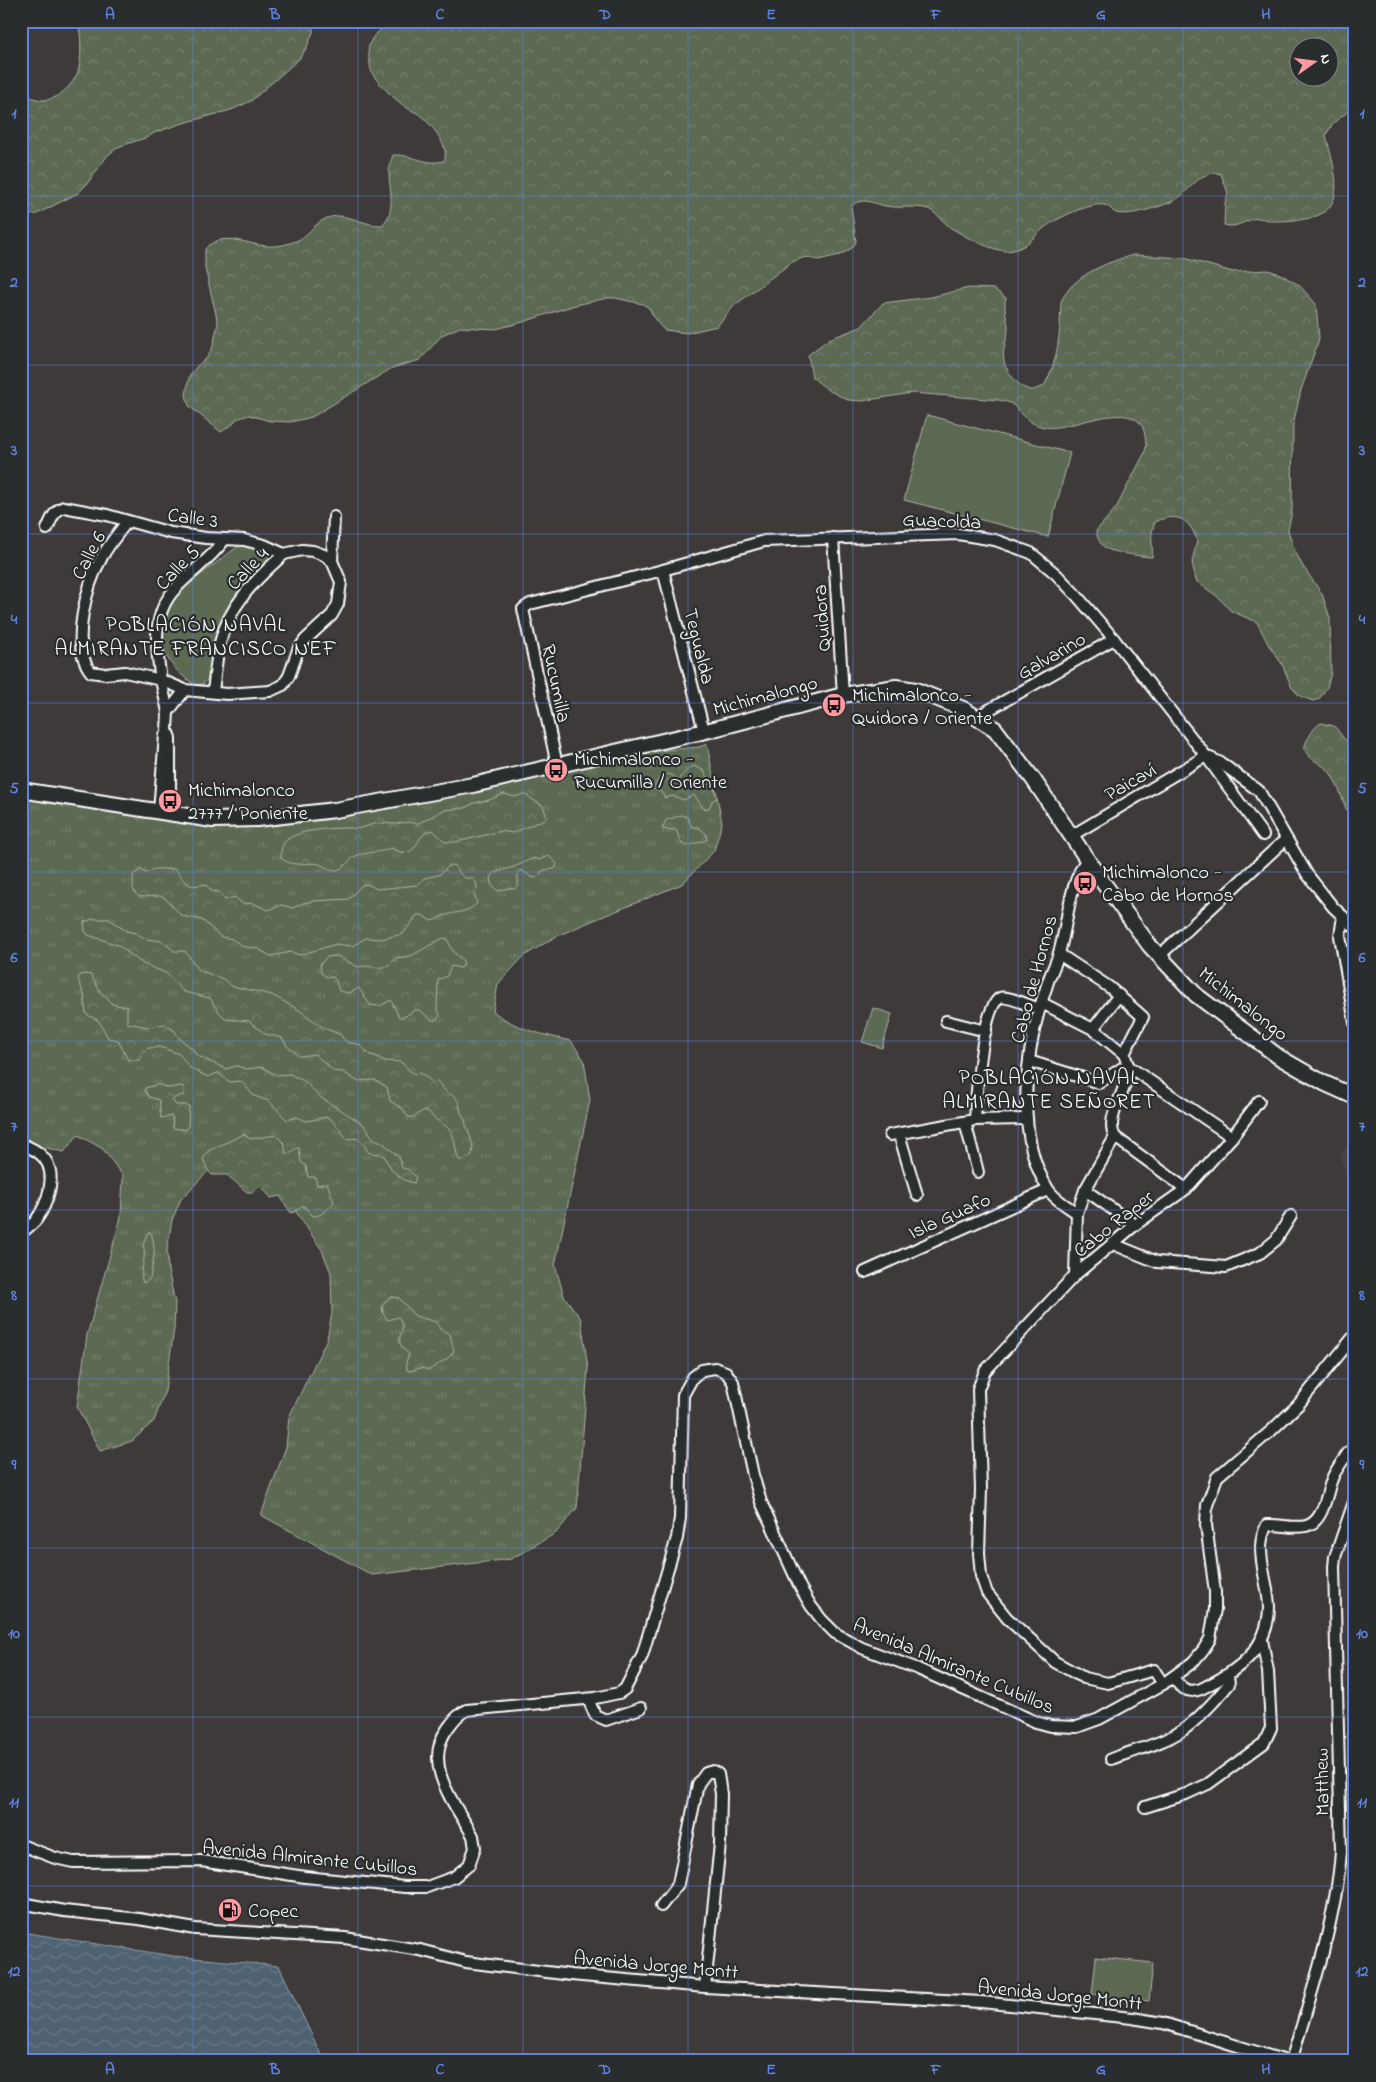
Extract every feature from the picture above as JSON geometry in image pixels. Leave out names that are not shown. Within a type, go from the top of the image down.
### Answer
[{"type":"main road","name":"Michimalongo","points":[[21,790],[213,820],[257,819],[335,810],[473,785],[704,732],[843,695],[877,689],[904,688],[944,701],[978,716],[995,729],[1087,859],[1159,956],[1196,995],[1239,1029],[1279,1057],[1324,1083],[1355,1097]]},
{"type":"street","name":"Calle 3","points":[[47,529],[54,514],[64,507],[107,515],[171,533],[244,540],[264,545],[284,554]]},
{"type":"street","points":[[161,680],[186,690],[245,694],[270,691],[283,685],[289,676],[298,650],[305,640],[332,615],[338,604],[341,582],[332,561],[334,517]]},
{"type":"street","name":"Calle 6","points":[[127,522],[103,554],[94,572],[88,591],[81,636],[82,656],[85,665],[91,672],[105,674],[124,672],[161,680]]},
{"type":"street","name":"Guacolda","points":[[523,609],[530,604],[663,570],[764,541],[958,534],[995,540],[1031,553],[1056,574],[1114,639],[1206,756],[1263,834]]},
{"type":"street","name":"Quidora","points":[[834,538],[843,695]]},
{"type":"street","name":"Calle 5","points":[[164,812],[164,737],[167,730],[168,712],[161,680],[156,640],[162,608],[176,588],[215,553],[225,539]]},
{"type":"street","points":[[284,554],[302,550],[312,551],[324,555],[332,561]]},
{"type":"street","name":"Calle 4","points":[[213,692],[220,642],[232,612],[246,591],[284,554]]},
{"type":"street","name":"Tegualda","points":[[663,570],[704,732]]},
{"type":"street","name":"Rucumilla","points":[[523,609],[556,765]]},
{"type":"street","name":"Galvarino","points":[[978,716],[1114,639]]},
{"type":"street","points":[[168,712],[186,690]]},
{"type":"street","points":[[1206,756],[1221,763],[1258,791],[1307,874],[1320,892],[1355,928]]},
{"type":"street","name":"Paicaví","points":[[1071,836],[1206,756]]},
{"type":"street","points":[[1159,956],[1286,839]]},
{"type":"street","name":"Cabo de Hornos","points":[[1076,1213],[1048,1190],[1034,1158],[1026,1119],[1029,1061],[1041,1006],[1046,986],[1059,954],[1074,889],[1081,867],[1087,859]]},
{"type":"street","points":[[1343,916],[1340,936],[1355,1023]]},
{"type":"street","points":[[1059,954],[1119,995],[1143,1017],[1124,1054]]},
{"type":"street","points":[[1093,1029],[1119,995]]},
{"type":"street","points":[[978,1172],[970,1121],[986,1030],[994,1004],[998,999],[1004,997],[1041,1006],[1093,1029],[1124,1054],[1128,1066],[1121,1097],[1111,1124],[1112,1131],[1115,1137],[1186,1189]]},
{"type":"street","points":[[946,1021],[986,1030]]},
{"type":"street","points":[[1029,1061],[1099,1083],[1128,1066]]},
{"type":"street","points":[[1128,1066],[1232,1137]]},
{"type":"street","name":"Cabo Raper","points":[[1163,1684],[1154,1670],[1108,1683],[1084,1678],[1055,1662],[1007,1618],[987,1593],[981,1576],[979,1553],[981,1469],[978,1389],[985,1371],[1075,1275],[1135,1225],[1186,1189],[1232,1137],[1259,1100]]},
{"type":"street","points":[[917,1195],[895,1135],[970,1121],[1026,1119]]},
{"type":"street","points":[[1075,1275],[1076,1213],[1085,1190],[1115,1137]]},
{"type":"street","points":[[21,1144],[33,1148],[45,1158],[49,1169],[50,1188],[35,1221],[21,1233]]},
{"type":"street","name":"Isla Guafo","points":[[865,1272],[1048,1190]]},
{"type":"street","points":[[1085,1190],[1135,1225]]},
{"type":"street","points":[[1113,1244],[1157,1262],[1226,1267],[1260,1253],[1276,1240],[1291,1216]]},
{"type":"street","name":"Avenida Almirante Cubillos","points":[[21,1845],[55,1858],[73,1862],[201,1862],[281,1874],[405,1887],[436,1885],[454,1877],[469,1865],[475,1848],[473,1836],[440,1774],[438,1760],[439,1745],[444,1734],[456,1717],[467,1710],[588,1699],[619,1693],[625,1688],[642,1656],[677,1538],[680,1518],[683,1395],[693,1377],[702,1370],[715,1368],[726,1372],[732,1382],[753,1476],[768,1517],[811,1606],[835,1633],[862,1648],[918,1669],[1036,1722],[1065,1728],[1088,1724],[1163,1684],[1198,1657],[1210,1639],[1215,1609],[1215,1592],[1206,1525],[1207,1505],[1217,1477],[1298,1405],[1355,1335]]},
{"type":"street","points":[[1173,1677],[1183,1690],[1193,1692],[1228,1676],[1251,1656],[1262,1640],[1269,1607],[1260,1555],[1263,1533],[1267,1525],[1309,1526],[1318,1517],[1332,1478],[1348,1453],[1355,1452]]},
{"type":"street","name":"Matthew","points":[[1291,2061],[1319,1966],[1339,1872],[1341,1852],[1334,1567],[1335,1557],[1355,1499]]},
{"type":"street","points":[[1145,1807],[1186,1794],[1208,1784],[1264,1743],[1271,1728],[1268,1671],[1262,1640]]},
{"type":"street","points":[[1111,1759],[1151,1745],[1183,1730],[1205,1712],[1229,1684],[1228,1676]]},
{"type":"street","points":[[588,1699],[595,1715],[606,1720],[641,1708]]},
{"type":"street","points":[[661,1906],[678,1884],[698,1784],[706,1773],[713,1771],[718,1774],[722,1794],[720,1844],[705,1987]]},
{"type":"street","name":"Avenida Jorge Montt","points":[[21,1903],[64,1911],[139,1919],[195,1929],[344,1938],[420,1950],[466,1962],[571,1975],[705,1987],[981,2002],[1041,2010],[1132,2018],[1162,2024],[1286,2061]]},
{"type":"shaded area","points":[[1355,1128],[1355,1197],[1340,1157]]},
{"type":"green space","points":[[78,21],[313,21],[313,32],[307,47],[299,59],[251,101],[231,110],[180,124],[118,147],[107,156],[87,184],[78,193],[37,214],[21,216],[21,94],[38,99],[50,99],[61,94],[71,84],[80,63],[81,44]]},
{"type":"green space","points":[[397,21],[1355,21],[1355,106],[1333,123],[1326,135],[1333,164],[1336,191],[1333,202],[1326,211],[1313,217],[1281,221],[1257,218],[1233,226],[1224,225],[1225,203],[1228,193],[1221,174],[1214,173],[1207,174],[1201,178],[1171,202],[1152,209],[1122,214],[1116,213],[1107,206],[1100,205],[1078,210],[1048,225],[1023,246],[1007,251],[986,246],[963,235],[951,228],[928,209],[891,207],[864,201],[851,206],[856,242],[852,248],[840,255],[818,260],[805,257],[792,262],[735,305],[717,326],[687,333],[664,330],[656,321],[649,308],[643,304],[607,298],[572,306],[496,329],[460,327],[442,335],[420,360],[392,368],[312,417],[290,422],[270,421],[249,415],[236,419],[233,424],[221,432],[189,406],[186,395],[189,377],[197,366],[207,358],[213,346],[218,323],[205,268],[205,249],[212,243],[229,239],[265,246],[277,246],[300,239],[326,218],[338,216],[382,225],[391,208],[389,173],[393,155],[407,156],[431,162],[444,161],[444,148],[438,134],[422,117],[407,108],[389,93],[372,72],[368,50],[369,44],[380,30]]},
{"type":"green space","points":[[1134,255],[1184,258],[1233,272],[1268,270],[1280,274],[1299,285],[1316,304],[1319,339],[1301,390],[1293,425],[1292,511],[1288,530],[1302,565],[1322,594],[1330,618],[1331,673],[1327,687],[1319,699],[1313,701],[1300,696],[1292,688],[1282,664],[1268,644],[1257,622],[1231,611],[1218,597],[1196,581],[1192,562],[1197,540],[1186,522],[1176,518],[1156,521],[1152,535],[1152,557],[1114,551],[1105,548],[1100,542],[1096,531],[1116,508],[1145,451],[1144,431],[1138,421],[1128,416],[1115,416],[1069,425],[1044,427],[1027,419],[1012,404],[999,400],[912,393],[862,401],[848,400],[828,390],[812,377],[808,355],[829,339],[861,327],[883,303],[931,297],[969,288],[994,289],[1006,298],[1005,309],[1008,330],[1003,357],[1005,365],[1019,384],[1028,389],[1037,389],[1044,386],[1053,366],[1059,335],[1061,302],[1066,293],[1082,277],[1092,271],[1113,261]]},
{"type":"green space","points":[[927,415],[1070,453],[1048,537],[904,500]]},
{"type":"green space","points":[[247,544],[268,551],[270,562],[234,601],[211,676],[203,684],[196,685],[174,667],[167,656],[162,645],[162,620],[167,608],[180,591],[240,545]]},
{"type":"green space","points":[[1321,723],[1334,726],[1355,752],[1355,821],[1351,820],[1331,774],[1311,758],[1305,749],[1305,744],[1309,737]]},
{"type":"green space","points":[[707,744],[722,823],[714,851],[682,884],[555,937],[524,956],[498,984],[493,1011],[520,1027],[571,1041],[584,1060],[590,1100],[555,1265],[564,1296],[581,1319],[588,1368],[577,1508],[556,1533],[511,1559],[372,1575],[261,1515],[286,1447],[289,1417],[327,1339],[332,1313],[331,1273],[322,1250],[292,1206],[255,1175],[212,1167],[181,1199],[172,1220],[167,1249],[168,1270],[175,1303],[174,1329],[165,1391],[154,1421],[132,1441],[100,1451],[77,1407],[87,1335],[121,1217],[123,1176],[103,1149],[78,1135],[64,1152],[21,1142],[21,790],[213,820],[264,818],[593,757],[699,747]]},
{"type":"green space","points":[[694,766],[704,771],[716,794],[717,798],[712,801],[709,808],[704,809],[694,795],[684,800],[673,796],[665,798],[661,792],[653,789],[662,776],[668,774],[678,780],[689,768]]},
{"type":"green space","points":[[504,794],[515,797],[524,794],[543,806],[547,817],[512,833],[502,831],[456,842],[445,842],[434,831],[429,830],[411,851],[399,852],[390,848],[360,854],[337,870],[314,863],[295,864],[281,858],[284,843],[301,833],[327,829],[360,828],[380,823],[408,822],[417,824],[444,810],[465,808],[474,803]]},
{"type":"green space","points":[[682,815],[687,817],[692,827],[698,827],[706,834],[707,840],[687,846],[682,844],[676,830],[662,829],[666,820]]},
{"type":"green space","points":[[549,856],[557,864],[555,869],[544,870],[536,878],[531,877],[522,870],[518,873],[518,885],[515,889],[509,888],[498,891],[492,886],[490,878],[493,873],[514,867],[534,858],[539,860]]},
{"type":"green space","points":[[450,865],[455,866],[464,877],[472,878],[476,882],[477,888],[474,893],[477,903],[470,909],[431,921],[422,915],[417,915],[403,934],[381,939],[366,938],[352,946],[336,944],[300,955],[291,952],[270,956],[257,948],[244,947],[232,939],[221,937],[202,920],[182,916],[165,898],[160,896],[139,897],[134,892],[133,887],[133,874],[140,869],[145,873],[154,869],[175,869],[184,881],[190,885],[205,884],[213,892],[218,891],[225,900],[235,897],[243,904],[253,903],[268,910],[282,905],[293,908],[313,901],[349,899],[362,885],[367,884],[377,889],[418,885],[424,878],[439,875]]},
{"type":"green space","points":[[93,919],[109,919],[126,931],[136,933],[146,939],[162,941],[174,951],[185,951],[199,970],[223,979],[232,986],[272,995],[299,1010],[324,1028],[341,1035],[346,1042],[359,1044],[370,1055],[385,1061],[401,1062],[412,1073],[422,1074],[432,1082],[437,1081],[448,1094],[453,1095],[458,1101],[472,1144],[473,1150],[471,1155],[467,1159],[459,1160],[452,1133],[447,1127],[424,1110],[414,1117],[408,1117],[402,1108],[390,1101],[387,1087],[375,1080],[357,1081],[343,1072],[333,1071],[315,1054],[299,1056],[287,1046],[282,1038],[265,1034],[249,1021],[226,1019],[218,1011],[210,998],[184,992],[166,973],[143,964],[118,945],[88,935],[85,931],[84,922]]},
{"type":"green space","points":[[443,938],[448,939],[453,950],[462,959],[464,964],[461,968],[451,966],[447,976],[438,980],[437,1009],[440,1015],[436,1020],[431,1020],[420,1010],[415,1010],[404,1017],[399,1017],[391,1000],[380,1006],[370,1005],[359,988],[349,993],[339,991],[333,977],[327,977],[321,973],[320,964],[327,957],[337,956],[358,967],[382,967],[391,963],[396,958],[411,956]]},
{"type":"green space","points":[[80,975],[91,975],[101,993],[112,1004],[127,1007],[127,1023],[148,1027],[164,1024],[174,1030],[180,1039],[193,1049],[196,1055],[226,1069],[237,1066],[247,1069],[262,1067],[276,1075],[290,1074],[304,1081],[320,1097],[363,1124],[373,1138],[383,1143],[399,1157],[402,1168],[407,1169],[416,1177],[414,1183],[404,1180],[392,1170],[384,1156],[369,1153],[359,1139],[347,1139],[331,1119],[327,1117],[306,1121],[297,1117],[287,1120],[269,1101],[254,1096],[241,1081],[230,1082],[218,1073],[208,1077],[190,1068],[179,1054],[160,1047],[149,1048],[144,1051],[139,1060],[128,1060],[118,1040],[108,1038],[99,1021],[86,1014],[84,995],[78,979]]},
{"type":"green space","points":[[873,1008],[892,1014],[882,1048],[862,1042]]},
{"type":"green space","points":[[155,1085],[168,1088],[184,1087],[184,1095],[172,1100],[176,1105],[186,1105],[189,1107],[188,1127],[186,1130],[173,1128],[172,1116],[161,1118],[159,1100],[149,1097],[145,1091],[145,1088]]},
{"type":"green space","points":[[244,1134],[250,1139],[276,1135],[284,1143],[286,1153],[288,1154],[299,1148],[301,1162],[306,1166],[308,1177],[315,1177],[317,1185],[327,1183],[334,1202],[317,1216],[313,1216],[303,1205],[291,1213],[280,1196],[271,1198],[261,1186],[252,1192],[247,1192],[227,1175],[212,1175],[203,1159],[208,1151]]},
{"type":"green space","points":[[148,1232],[151,1233],[153,1239],[154,1256],[150,1279],[143,1283],[143,1245]]},
{"type":"green space","points":[[388,1298],[399,1298],[415,1316],[436,1322],[440,1329],[450,1334],[454,1351],[449,1357],[430,1370],[420,1368],[407,1370],[406,1362],[409,1354],[400,1344],[401,1322],[398,1317],[388,1320],[383,1314],[382,1306]]},
{"type":"green space","points":[[1096,1957],[1153,1963],[1149,2001],[1092,1994]]},
{"type":"water","points":[[21,1932],[173,1956],[279,1966],[324,2061],[21,2061]]},
{"type":"place","name":"Michimalonco - Quidora / Oriente","points":[[834,705]]},
{"type":"place","name":"Michimalonco - Rucumilla / Oriente","points":[[556,770]]},
{"type":"place","name":"Michimalonco 2777 / Poniente","points":[[170,801]]},
{"type":"place","name":"Michimalonco - Cabo de Hornos","points":[[1085,883]]},
{"type":"place","name":"Copec","points":[[230,1910]]},
{"type":"district","name":"POBLACIÓN NAVAL ALMIRANTE FRANCISCO NEF","points":[[196,636]]},
{"type":"district","name":"POBLACIÓN NAVAL ALMIRANTE SEÑORET","points":[[1049,1089]]}]
